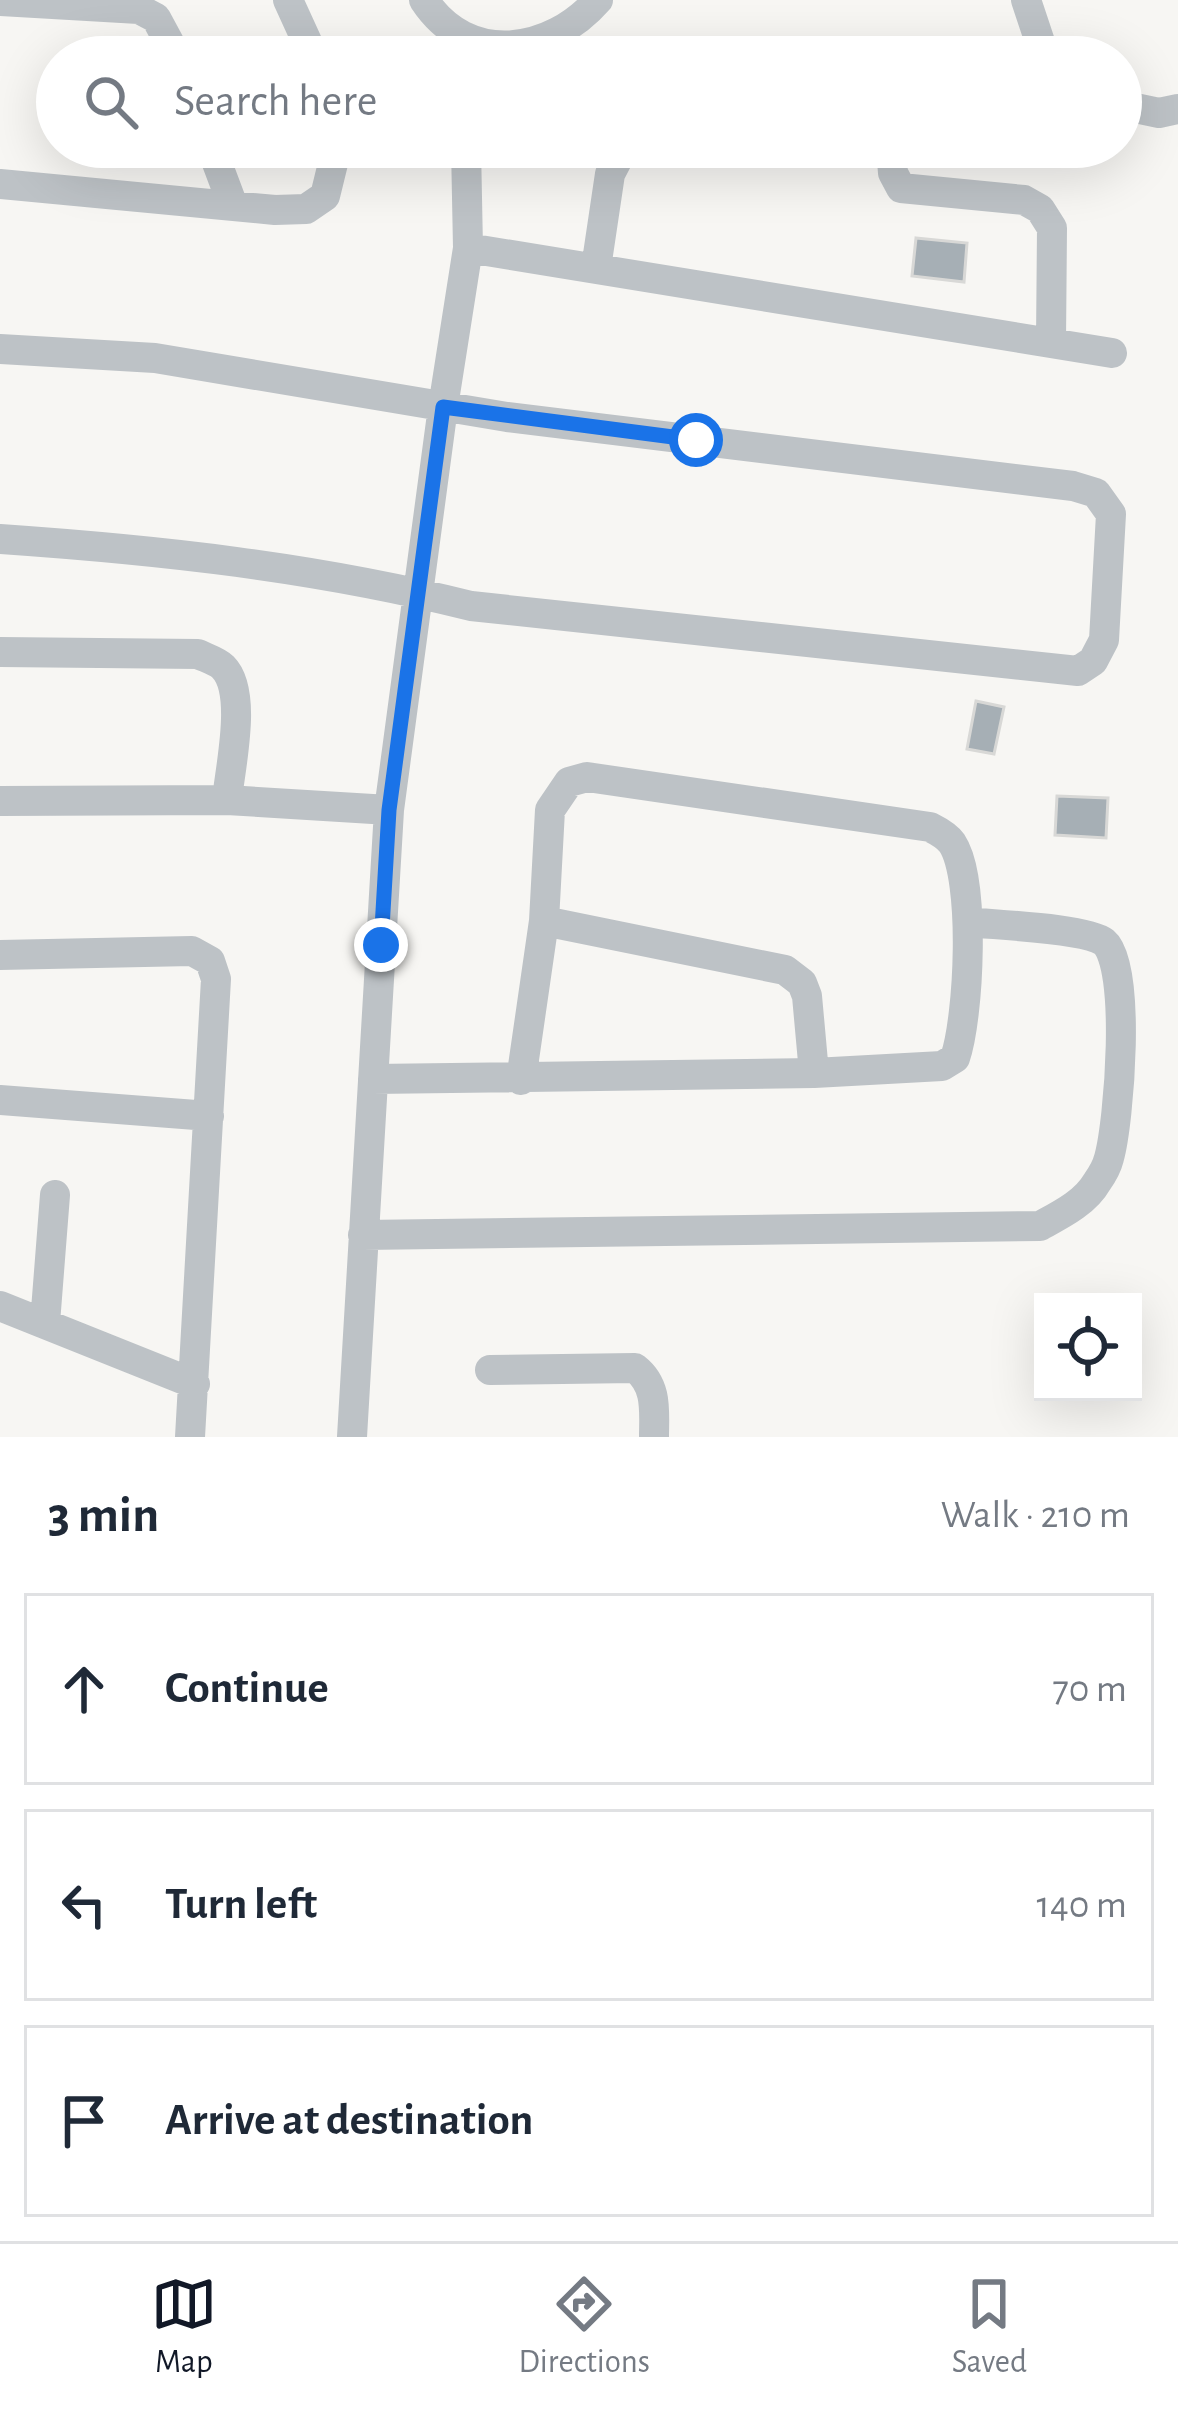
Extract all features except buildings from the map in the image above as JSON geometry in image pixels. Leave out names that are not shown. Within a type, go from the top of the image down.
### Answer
[{"type":"street","points":[[288,0],[304,36]]},
{"type":"street","points":[[424,0],[448,36]]},
{"type":"street","points":[[555,36],[579,22],[598,0]]},
{"type":"street","points":[[1026,0],[1038,36]]},
{"type":"street","points":[[0,1],[139,9],[156,18],[166,36]]},
{"type":"street","points":[[1142,109],[1178,109]]},
{"type":"street","points":[[219,168],[232,203]]},
{"type":"street","points":[[0,184],[275,210],[306,208],[325,196],[334,168]]},
{"type":"street","points":[[352,1437],[389,810],[468,248],[467,168]]},
{"type":"street","points":[[596,268],[613,168]]},
{"type":"street","points":[[893,168],[902,188],[1024,200],[1040,209],[1052,228],[1051,342]]},
{"type":"street","points":[[468,248],[1112,352]]},
{"type":"street","points":[[0,349],[155,358],[443,407],[1073,486],[1096,493],[1111,514],[1104,640],[1093,661],[1078,671],[471,606],[372,581],[158,550],[0,539]]},
{"type":"street","points":[[0,652],[198,654],[221,664],[233,682],[237,704],[227,800]]},
{"type":"street","points":[[373,1079],[521,1080],[942,1066],[956,1058],[962,1038],[968,922],[961,863],[951,840],[930,827],[587,777],[569,782],[550,810],[544,921],[521,1080]]},
{"type":"street","points":[[0,801],[227,800],[389,810]]},
{"type":"street","points":[[544,921],[785,970],[802,983],[807,996],[814,1073]]},
{"type":"street","points":[[363,1235],[1040,1226],[1094,1189],[1109,1160],[1123,1018],[1115,958],[1103,941],[1079,934],[968,922]]},
{"type":"street","points":[[0,955],[192,951],[211,961],[216,979],[190,1437]]},
{"type":"street","points":[[0,1100],[209,1116]]},
{"type":"street","points":[[45,1323],[55,1195]]},
{"type":"street","points":[[0,1306],[196,1384]]},
{"type":"street","points":[[490,1370],[635,1369],[653,1394],[654,1437]]},
{"type":"route","points":[[381,945],[389,810],[443,407],[696,440]]}]
